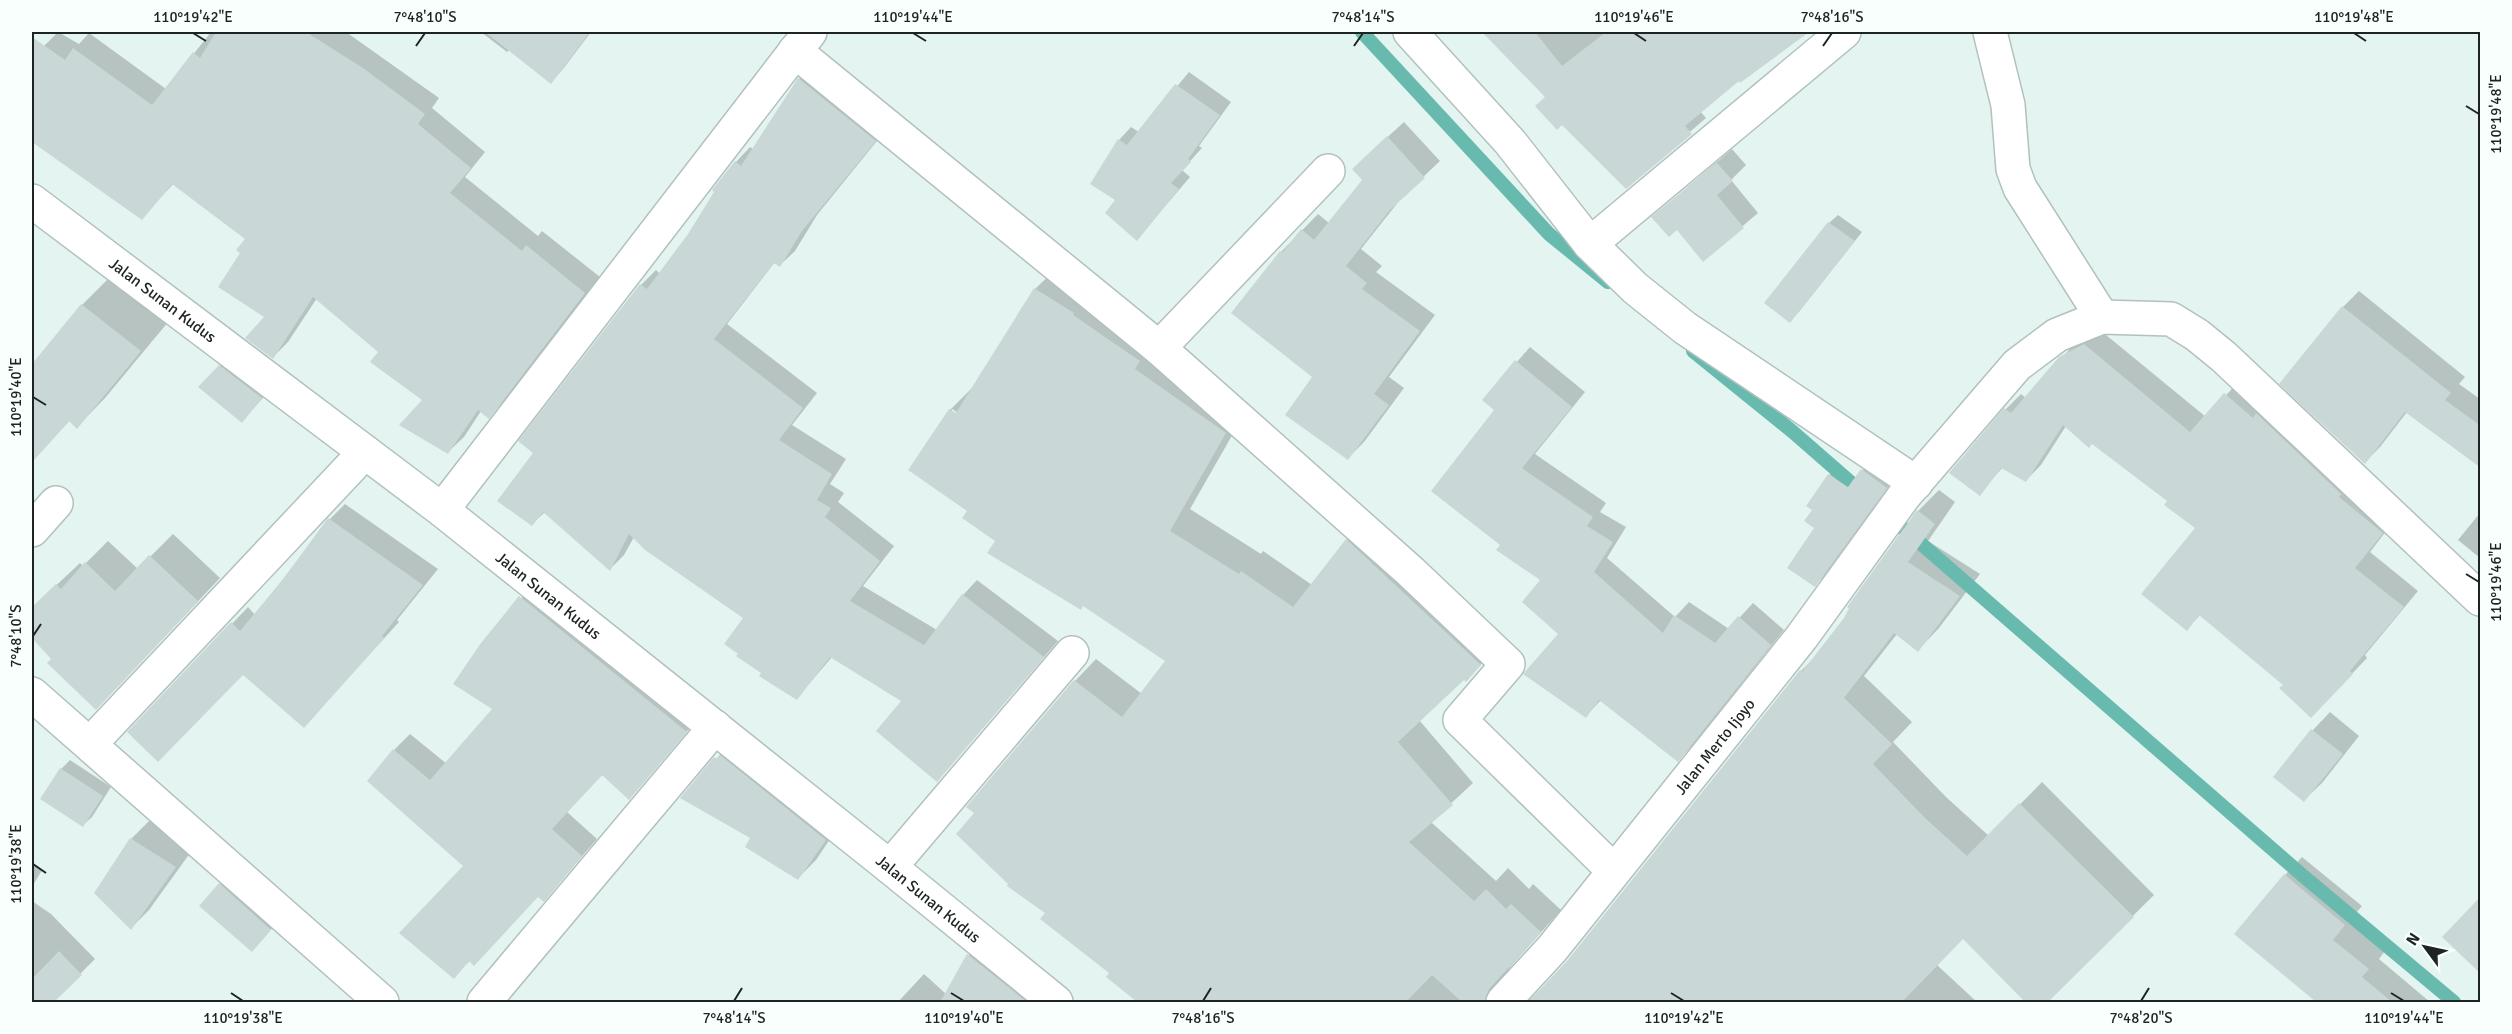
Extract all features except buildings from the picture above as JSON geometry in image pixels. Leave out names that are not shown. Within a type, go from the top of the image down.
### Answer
[{"type":"street","points":[[1410,32],[1510,142],[1590,244],[1635,288],[1685,327],[1910,489]]},
{"type":"street","points":[[1590,244],[1844,32]]},
{"type":"street","points":[[1990,32],[2008,105],[2013,169],[2020,188],[2102,316],[2171,319],[2196,335],[2224,357],[2481,599]]},
{"type":"street","points":[[442,510],[802,41],[1159,348],[1402,564],[1508,664],[1460,720],[1614,871]]},
{"type":"street","points":[[1159,348],[1328,171]]},
{"type":"street","name":"Jalan Sunan Kudus","points":[[32,201],[442,510],[1056,1002]]},
{"type":"street","name":"Jalan Merto Ijoyo","points":[[1503,1002],[1552,949],[1801,638],[1910,489],[2017,365],[2057,335],[2102,316]]},
{"type":"street","points":[[90,744],[365,452]]},
{"type":"street","points":[[32,530],[56,503]]},
{"type":"street","points":[[890,867],[1072,653]]},
{"type":"street","points":[[33,698],[90,744],[382,1002]]},
{"type":"street","points":[[484,1002],[715,728]]},
{"type":"waterway","points":[[1362,32],[1549,234],[1608,282]]},
{"type":"waterway","points":[[1693,351],[1793,432],[1864,494]]},
{"type":"waterway","points":[[1888,515],[2302,875],[2454,1002]]}]
